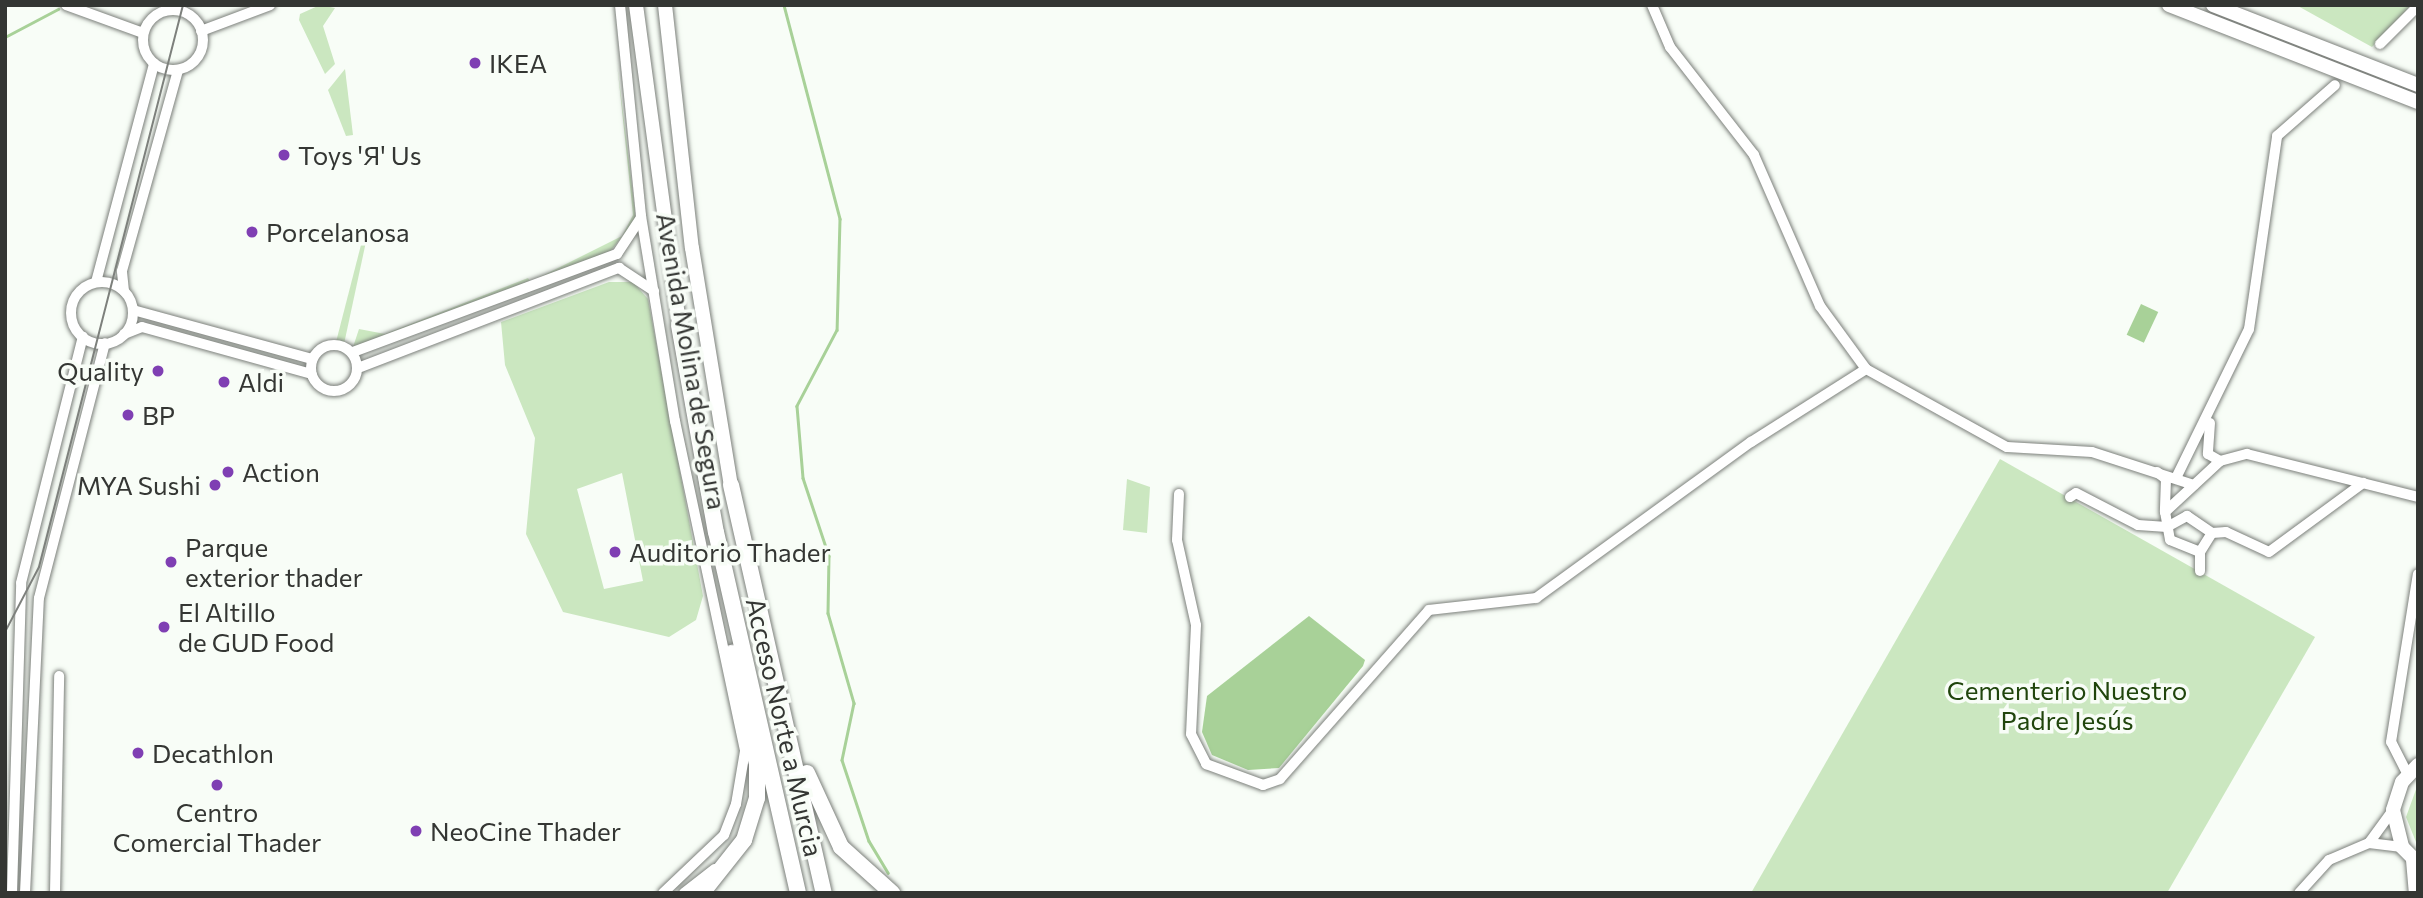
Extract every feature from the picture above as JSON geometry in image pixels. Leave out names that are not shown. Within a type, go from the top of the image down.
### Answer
[{"type":"highway","name":"Acceso Norte a Murcia","points":[[679,325],[716,533],[798,893]]},
{"type":"highway","name":"Acceso Norte a Murcia","points":[[731,485],[817,893]]},
{"type":"highway","points":[[731,485],[766,626],[824,893]]},
{"type":"highway","points":[[702,893],[744,840],[757,798],[757,764],[725,622],[716,533]]},
{"type":"highway","points":[[766,626],[825,822],[851,859],[892,893]]},
{"type":"main road","name":"Avenida Molina de Segura","points":[[636,5],[679,325]]},
{"type":"main road","name":"Avenida Molina de Segura","points":[[665,5],[698,289],[731,485]]},
{"type":"main road","points":[[2169,5],[2418,102]]},
{"type":"main road","points":[[2213,5],[2418,85]]},
{"type":"main road","points":[[2414,767],[2393,810],[2402,847],[2416,861],[2416,893]]},
{"type":"street","points":[[66,5],[143,33]]},
{"type":"street","points":[[192,18],[196,5]]},
{"type":"street","points":[[201,32],[270,5]]},
{"type":"street","name":"Avenida Molina de Segura","points":[[620,5],[641,216],[653,291],[745,751],[736,804],[723,835],[700,863],[663,893]]},
{"type":"street","points":[[1652,5],[1671,47],[1754,155],[1820,306],[1866,369],[2007,446],[2092,452],[2153,468],[2194,485]]},
{"type":"street","points":[[2380,44],[2418,6]]},
{"type":"street","points":[[124,334],[133,310],[124,291],[122,271],[178,70],[198,56],[201,32],[192,18],[168,8],[143,33]]},
{"type":"street","points":[[143,33],[154,64],[96,282],[74,300],[72,322],[83,337],[105,343],[142,327],[312,374]]},
{"type":"street","points":[[154,64],[178,70]]},
{"type":"street","points":[[2176,478],[2249,329],[2277,136],[2334,85]]},
{"type":"street","points":[[312,359],[331,344],[353,352],[617,254],[641,216]]},
{"type":"street","points":[[358,368],[619,268],[653,291]]},
{"type":"street","points":[[96,282],[124,291]]},
{"type":"street","points":[[133,310],[312,359]]},
{"type":"street","points":[[12,893],[22,583],[83,337]]},
{"type":"street","points":[[25,893],[39,598],[105,343]]},
{"type":"street","points":[[312,359],[312,374],[321,387],[339,391],[353,383],[358,368],[353,352]]},
{"type":"street","points":[[1179,494],[1177,540],[1196,625],[1191,734],[1206,764],[1263,785],[1280,779],[1429,610],[1536,598],[1751,442],[1866,369]]},
{"type":"street","points":[[2211,404],[2207,449],[2220,461]]},
{"type":"street","points":[[2165,512],[2220,461],[2247,454],[2418,497]]},
{"type":"street","points":[[2153,468],[2166,479],[2165,512],[2170,540],[2200,552]]},
{"type":"street","points":[[2184,496],[2188,516],[2212,533],[2226,533],[2269,552],[2363,483]]},
{"type":"street","points":[[2070,497],[2076,493],[2138,525],[2167,527],[2188,516]]},
{"type":"street","points":[[2200,571],[2200,552],[2212,533]]},
{"type":"street","points":[[2414,767],[2399,756],[2391,742],[2418,574]]},
{"type":"street","points":[[55,893],[59,676]]},
{"type":"street","points":[[2399,756],[2414,767]]},
{"type":"street","points":[[2369,843],[2393,810]]},
{"type":"street","points":[[684,893],[744,840]]},
{"type":"street","points":[[2299,893],[2329,860],[2369,843],[2402,847]]},
{"type":"green space","points":[[320,5],[335,8],[323,26],[335,64],[325,74],[299,20],[300,14]]},
{"type":"green space","points":[[2296,5],[2411,5],[2372,47]]},
{"type":"green space","points":[[617,63],[636,219],[609,253],[538,278],[622,236],[633,215]]},
{"type":"green space","points":[[345,69],[353,135],[346,136],[328,90]]},
{"type":"green space","points":[[367,237],[344,344],[336,342],[362,241]]},
{"type":"green space","points":[[528,278],[530,281],[352,350],[359,329],[385,334]]},
{"type":"green space","points":[[609,282],[633,282],[648,299],[703,596],[696,620],[669,637],[563,612],[526,534],[535,438],[505,365],[501,322]],"holes":[[[622,473],[643,581],[604,589],[577,489]]]},
{"type":"green space","name":"Cementerio Nuestro Padre Jesús","points":[[2000,459],[2315,637],[2167,893],[1751,893]]},
{"type":"green space","points":[[1127,479],[1150,487],[1147,533],[1123,530]]},
{"type":"green space","points":[[2418,784],[2418,847],[2406,817]]},
{"type":"shaded area","points":[[2141,304],[2158,312],[2144,343],[2127,335]]},
{"type":"shaded area","points":[[1309,616],[1365,660],[1363,666],[1279,768],[1248,770],[1212,755],[1202,732],[1207,696]]},
{"type":"waterway","points":[[784,5],[840,219],[837,330],[797,406],[803,478],[829,556],[828,613],[854,703],[842,760],[869,841],[888,873]]},
{"type":"waterway","points":[[5,37],[58,9]]},
{"type":"tram line","points":[[5,632],[39,567],[183,5]]},
{"type":"place","name":"IKEA","points":[[475,63]]},
{"type":"place","name":"Toys 'Я' Us","points":[[284,155]]},
{"type":"place","name":"Porcelanosa","points":[[252,232]]},
{"type":"place","name":"Quality","points":[[158,371]]},
{"type":"place","name":"Aldi","points":[[224,382]]},
{"type":"place","name":"BP","points":[[128,415]]},
{"type":"place","name":"Action","points":[[228,472]]},
{"type":"place","name":"MYA Sushi","points":[[215,485]]},
{"type":"place","name":"Auditorio Thader","points":[[615,552]]},
{"type":"place","name":"Parque exterior thader","points":[[171,562]]},
{"type":"place","name":"El Altillo de GUD Food","points":[[164,627]]},
{"type":"place","name":"Decathlon","points":[[138,753]]},
{"type":"place","name":"Centro Comercial Thader","points":[[217,785]]},
{"type":"place","name":"NeoCine Thader","points":[[416,831]]}]
